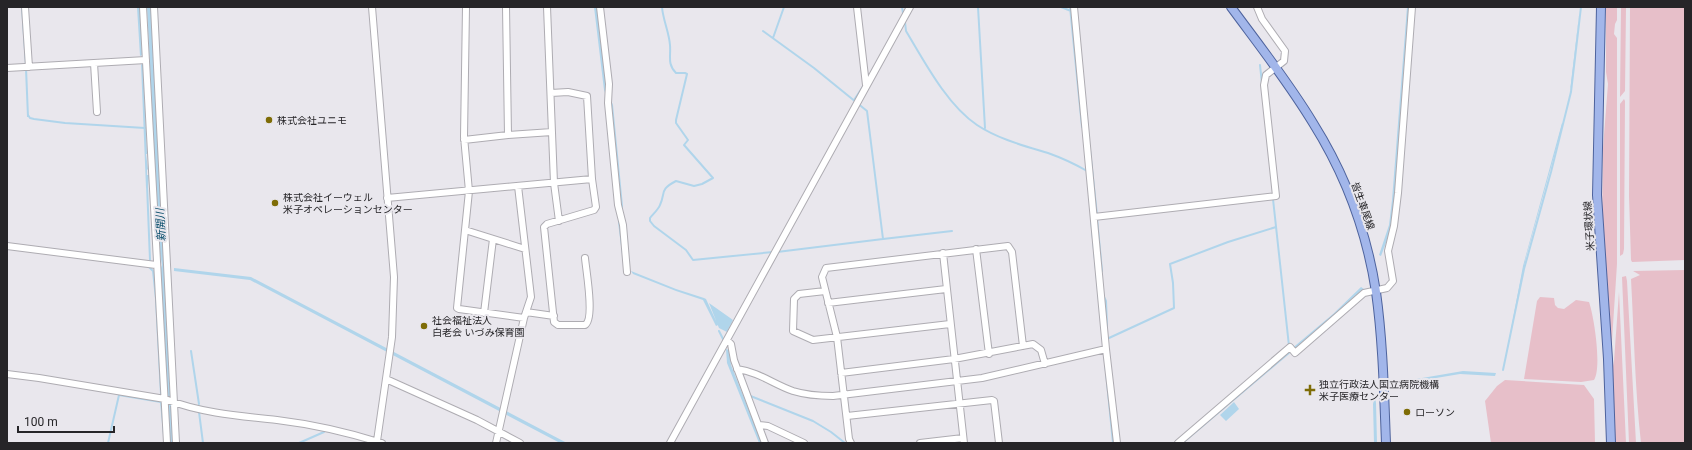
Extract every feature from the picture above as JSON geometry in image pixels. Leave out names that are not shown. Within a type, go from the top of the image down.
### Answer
[{"type":"main road","name":"皆生車尾線","points":[[1231,7],[1314,124],[1333,159],[1352,201],[1366,243],[1376,291],[1382,339],[1386,443]]},
{"type":"main road","name":"米子環状線","points":[[1601,7],[1597,195],[1608,362],[1611,443]]},
{"type":"street","points":[[25,7],[29,66]]},
{"type":"street","points":[[143,7],[161,263],[174,403],[176,443]]},
{"type":"street","points":[[154,7],[167,443]]},
{"type":"street","points":[[7,374],[165,399],[174,403],[218,413],[305,424],[379,442],[392,337],[394,277],[372,7]]},
{"type":"street","points":[[466,7],[464,140],[469,191],[457,308],[484,313],[554,316]]},
{"type":"street","points":[[506,7],[508,134]]},
{"type":"street","points":[[547,7],[554,183],[559,221]]},
{"type":"street","points":[[600,7],[609,91],[608,103],[627,272]]},
{"type":"street","points":[[857,7],[866,85]]},
{"type":"street","points":[[670,443],[910,7]]},
{"type":"street","points":[[1074,7],[1106,349],[1117,443]]},
{"type":"street","points":[[1094,217],[1276,196],[1264,86],[1266,75],[1284,61],[1285,51],[1262,19],[1257,7]]},
{"type":"street","points":[[1178,443],[1290,347],[1295,353],[1364,293],[1388,288],[1393,281],[1388,251],[1394,226],[1398,193],[1412,7]]},
{"type":"street","points":[[7,68],[146,60]]},
{"type":"street","points":[[94,63],[97,112]]},
{"type":"street","points":[[551,92],[568,92],[587,96],[592,179],[596,205],[594,210],[544,227],[555,323],[560,326],[587,324],[590,307],[585,258]]},
{"type":"street","points":[[464,140],[508,134],[552,132]]},
{"type":"street","points":[[387,198],[592,179]]},
{"type":"street","points":[[496,443],[525,315],[531,297],[518,186]]},
{"type":"street","points":[[465,230],[525,249]]},
{"type":"street","points":[[484,313],[493,239]]},
{"type":"street","points":[[7,246],[161,263]]},
{"type":"street","points":[[851,443],[849,439],[837,338],[824,291],[822,277],[824,270],[830,267],[1004,246],[1011,249],[1023,346]]},
{"type":"street","points":[[976,249],[989,354]]},
{"type":"street","points":[[920,443],[964,441],[943,253]]},
{"type":"street","points":[[828,303],[946,289]]},
{"type":"street","points":[[824,291],[799,294],[795,296],[793,331],[813,340],[950,324]]},
{"type":"street","points":[[727,340],[731,344],[738,369],[765,443]]},
{"type":"street","points":[[841,373],[989,354],[1033,344],[1041,350],[1045,364]]},
{"type":"street","points":[[738,369],[750,371],[792,391],[804,394],[822,396],[844,395],[994,376],[1106,349]]},
{"type":"street","points":[[386,380],[477,420],[520,443]]},
{"type":"street","points":[[847,416],[992,400],[994,401],[999,443]]},
{"type":"street","points":[[758,425],[768,426],[804,443]]},
{"type":"shaded area","points":[[1606,7],[1617,7],[1617,20],[1614,34],[1617,38],[1617,264],[1611,356],[1602,228],[1603,148],[1608,84],[1606,72]]},
{"type":"shaded area","points":[[1621,7],[1626,7],[1625,91],[1620,97]]},
{"type":"shaded area","points":[[1630,7],[1685,7],[1685,260],[1632,262],[1631,260],[1629,196]]},
{"type":"shaded area","points":[[1624,99],[1624,249],[1623,254],[1620,256],[1620,104]]},
{"type":"shaded area","points":[[1685,270],[1685,443],[1641,443],[1636,382],[1631,279],[1640,275],[1633,271]]},
{"type":"shaded area","points":[[1626,276],[1636,443],[1629,443],[1622,277]]},
{"type":"shaded area","points":[[1619,292],[1626,443],[1615,443],[1612,371]]},
{"type":"shaded area","points":[[1540,297],[1554,298],[1555,305],[1558,308],[1564,309],[1576,300],[1589,302],[1595,330],[1597,354],[1596,374],[1594,380],[1581,382],[1524,379],[1537,301]]},
{"type":"shaded area","points":[[1505,380],[1584,385],[1594,399],[1595,443],[1491,443],[1485,401],[1497,386]]},
{"type":"water","points":[[21,7],[23,7],[26,65],[25,65]]},
{"type":"water","points":[[137,7],[140,7],[142,55],[140,56]]},
{"type":"water","name":"新開川","points":[[147,7],[151,7],[175,443],[169,443],[160,271],[162,265],[159,248]]},
{"type":"water","points":[[594,7],[597,7],[607,90],[613,105],[623,206],[621,222],[624,270],[618,222],[620,206],[610,106],[604,90]]},
{"type":"water","points":[[1407,7],[1410,7],[1396,195],[1392,227],[1381,256],[1379,255],[1389,225],[1392,200]]},
{"type":"water","points":[[1580,7],[1572,82],[1564,120],[1570,91]]},
{"type":"water","points":[[141,64],[143,65],[146,154],[148,169],[147,175],[149,175],[148,187],[146,188]]},
{"type":"water","points":[[27,68],[29,117],[27,117],[25,69]]},
{"type":"water","points":[[1562,123],[1563,124],[1526,257],[1504,366],[1523,266]]},
{"type":"water","points":[[174,268],[251,277],[567,443],[560,443],[250,280],[174,271]]},
{"type":"water","points":[[631,271],[706,299],[718,325],[716,326],[703,300],[633,274]]},
{"type":"water","points":[[1361,287],[1364,289],[1314,333],[1184,443],[1179,443],[1333,314]]},
{"type":"water","points":[[709,303],[733,320],[727,332],[719,328]]},
{"type":"water","points":[[726,349],[729,350],[731,365],[762,443],[759,443],[727,363]]},
{"type":"water","points":[[1463,371],[1496,373],[1495,376],[1460,374],[1394,385],[1393,383]]},
{"type":"water","points":[[1375,396],[1377,443],[1374,443],[1373,404]]},
{"type":"water","points":[[1234,402],[1239,409],[1226,421],[1220,415]]},
{"type":"waterway","points":[[662,7],[669,40],[671,66],[676,73],[687,74],[676,123],[688,140],[684,145],[713,178],[702,184],[694,186],[676,181],[671,184],[665,189],[662,201],[650,218],[650,221],[654,226],[686,250],[693,260],[773,252]]},
{"type":"waterway","points":[[773,38],[784,7]]},
{"type":"waterway","points":[[902,7],[903,13]]},
{"type":"waterway","points":[[978,7],[985,128]]},
{"type":"waterway","points":[[1061,7],[1071,11]]},
{"type":"waterway","points":[[1070,7],[1082,127]]},
{"type":"waterway","points":[[1503,370],[1524,269],[1551,172],[1571,92],[1581,7]]},
{"type":"waterway","points":[[905,22],[906,31],[928,69],[946,94],[966,116],[985,130],[1012,142],[1068,161],[1087,171]]},
{"type":"waterway","points":[[763,31],[814,68],[867,111],[883,239],[952,231]]},
{"type":"waterway","points":[[1260,65],[1262,84]]},
{"type":"waterway","points":[[854,100],[864,85]]},
{"type":"waterway","points":[[28,115],[30,118],[34,119],[65,123],[145,128]]},
{"type":"waterway","points":[[1090,150],[1097,215]]},
{"type":"waterway","points":[[147,185],[150,260]]},
{"type":"waterway","points":[[1273,199],[1289,346]]},
{"type":"waterway","points":[[1097,218],[1102,271]]},
{"type":"waterway","points":[[1091,219],[1113,443]]},
{"type":"waterway","points":[[1109,338],[1174,308],[1173,283],[1170,264],[1228,242],[1276,227]]},
{"type":"waterway","points":[[777,252],[883,239]]},
{"type":"waterway","points":[[148,266],[153,271],[156,299],[161,394]]},
{"type":"waterway","points":[[1103,295],[1106,301],[1107,326]]},
{"type":"waterway","points":[[719,331],[723,339]]},
{"type":"waterway","points":[[191,351],[199,404]]},
{"type":"waterway","points":[[108,443],[119,395],[161,402],[164,435]]},
{"type":"waterway","points":[[748,395],[813,421],[845,443]]},
{"type":"waterway","points":[[199,412],[203,443]]},
{"type":"waterway","points":[[299,443],[324,432]]},
{"type":"place","name":"株式会社ユニモ","points":[[269,120]]},
{"type":"place","name":"株式会社イーウェル 米子オペレーションセンター","points":[[275,203]]},
{"type":"place","name":"社会福祉法人 白老会 いづみ保育園","points":[[424,326]]},
{"type":"place","name":"独立行政法人国立病院機構 米子医療センター","points":[[1310,390]]},
{"type":"place","name":"ローソン","points":[[1407,412]]}]
